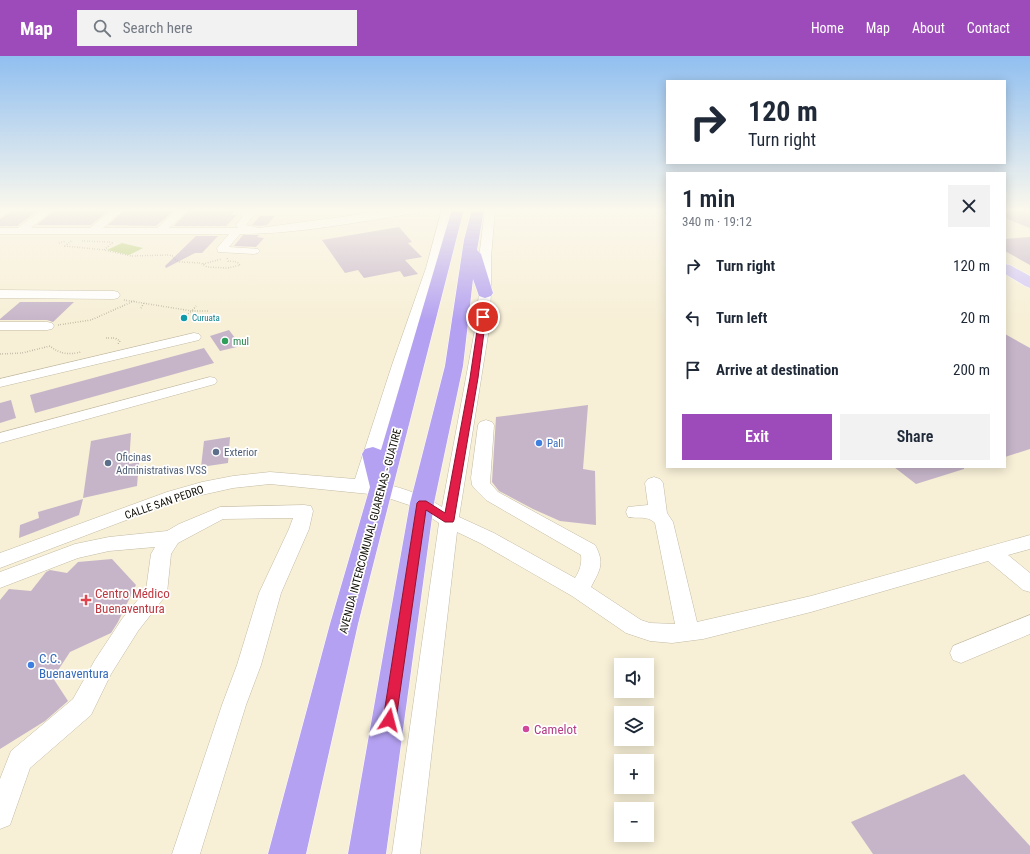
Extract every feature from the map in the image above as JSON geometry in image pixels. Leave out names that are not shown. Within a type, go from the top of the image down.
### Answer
[{"type":"highway","name":"AVENIDA INTERCOMUNAL GUARENAS - GUATIRE","points":[[287,854],[344,624],[372,488],[447,246]]},
{"type":"highway","points":[[366,854],[378,797],[422,503],[454,366],[470,246]]},
{"type":"highway","points":[[473,246],[485,293]]},
{"type":"highway","points":[[372,488],[373,454]]},
{"type":"main road","points":[[1006,268],[1030,278]]},
{"type":"main road","points":[[1006,269],[1030,283]]},
{"type":"street","points":[[224,246],[222,249],[230,255],[254,252]]},
{"type":"street","name":"AVENIDA INTERCOMUNAL GUARENAS - GUATIRE","points":[[373,454],[390,394],[432,268],[438,246]]},
{"type":"street","points":[[406,854],[449,520],[482,329],[486,246]]},
{"type":"street","points":[[0,294],[114,295]]},
{"type":"street","points":[[0,326],[47,326]]},
{"type":"street","points":[[0,383],[194,337]]},
{"type":"street","points":[[0,438],[210,381]]},
{"type":"street","points":[[486,425],[480,478],[481,485],[487,493],[588,550],[593,557],[592,564],[579,590]]},
{"type":"street","name":"CALLE SAN PEDRO","points":[[0,561],[173,496],[202,488],[233,482],[270,478],[372,488],[422,503],[449,520],[487,538],[579,590],[634,627],[650,632],[672,634],[703,630],[811,604],[993,554],[1030,542]]},
{"type":"street","points":[[654,483],[658,514],[664,522],[688,632]]},
{"type":"street","points":[[0,580],[75,551],[109,544],[171,538],[220,513],[304,511],[298,529],[270,592],[249,665],[234,705],[186,854]]},
{"type":"street","points":[[635,512],[644,511],[658,514]]},
{"type":"street","points":[[0,815],[20,760],[82,708],[103,667],[130,624],[156,593],[161,554],[171,538]]},
{"type":"street","points":[[993,554],[1030,584]]},
{"type":"street","points":[[961,653],[1030,624]]},
{"type":"path","points":[[66,246],[72,248],[94,248],[137,256],[173,256],[174,259],[180,262],[203,264],[230,255]]},
{"type":"path","points":[[104,250],[108,246]]},
{"type":"path","points":[[203,264],[207,267],[236,268],[240,264],[237,262],[228,261],[230,255]]},
{"type":"path","points":[[114,295],[124,300],[159,304],[167,308],[208,312]]},
{"type":"path","points":[[47,326],[91,320],[134,301]]},
{"type":"path","points":[[141,308],[144,303]]},
{"type":"path","points":[[186,316],[196,306]]},
{"type":"path","points":[[106,338],[115,338],[120,341],[113,348]]},
{"type":"path","points":[[0,354],[22,353],[50,346],[56,352],[68,354],[87,352]]},
{"type":"green space","points":[[115,246],[136,246],[143,248],[129,255],[107,250]]},
{"type":"building","points":[[185,246],[208,246],[202,253],[195,253],[166,268],[165,266]]},
{"type":"building","points":[[326,246],[411,246],[422,257],[405,260],[418,274],[404,277],[400,271],[364,278],[358,270],[345,273]]},
{"type":"building","points":[[1006,246],[1030,246],[1030,265],[1006,252]]},
{"type":"building","points":[[20,302],[74,302],[53,322],[47,320],[0,320]]},
{"type":"building","name":"mul","points":[[229,330],[241,346],[220,351],[210,336]]},
{"type":"building","points":[[1006,335],[1030,348],[1030,449],[1006,457]]},
{"type":"building","points":[[204,348],[214,363],[35,413],[30,395]]},
{"type":"building","points":[[11,400],[16,418],[0,423],[0,403]]},
{"type":"building","name":"Pall","points":[[588,405],[583,469],[595,471],[596,525],[560,521],[499,491],[492,482],[496,417]]},
{"type":"building","name":"Oficinas Administrativas IVSS","points":[[131,433],[129,464],[139,462],[137,486],[83,498],[91,441]]},
{"type":"building","name":"Exterior","points":[[230,437],[228,463],[201,467],[204,441]]},
{"type":"building","points":[[895,468],[964,468],[964,469],[916,484]]},
{"type":"building","points":[[83,499],[79,515],[19,538],[20,525],[39,518],[38,512]]},
{"type":"building","name":"C.C. Buenaventura","points":[[112,559],[136,585],[118,622],[111,633],[70,652],[53,678],[68,701],[45,721],[0,749],[0,600],[9,589],[31,591],[46,572],[50,570],[67,573],[78,562]]},
{"type":"building","points":[[964,774],[1030,846],[1030,854],[873,854],[851,822]]},
{"type":"place","name":"Curuata","points":[[184,318]]},
{"type":"place","name":"mul","points":[[225,341]]},
{"type":"place","name":"Pall","points":[[539,443]]},
{"type":"place","name":"Exterior","points":[[216,452]]},
{"type":"place","name":"Oficinas Administrativas IVSS","points":[[108,463]]},
{"type":"place","name":"Centro Médico Buenaventura","points":[[86,600]]},
{"type":"place","name":"C.C. Buenaventura","points":[[31,665]]},
{"type":"place","name":"Camelot","points":[[526,729]]},
{"type":"route","points":[[389,720],[422,503],[449,520],[474,378],[483,317]]}]
